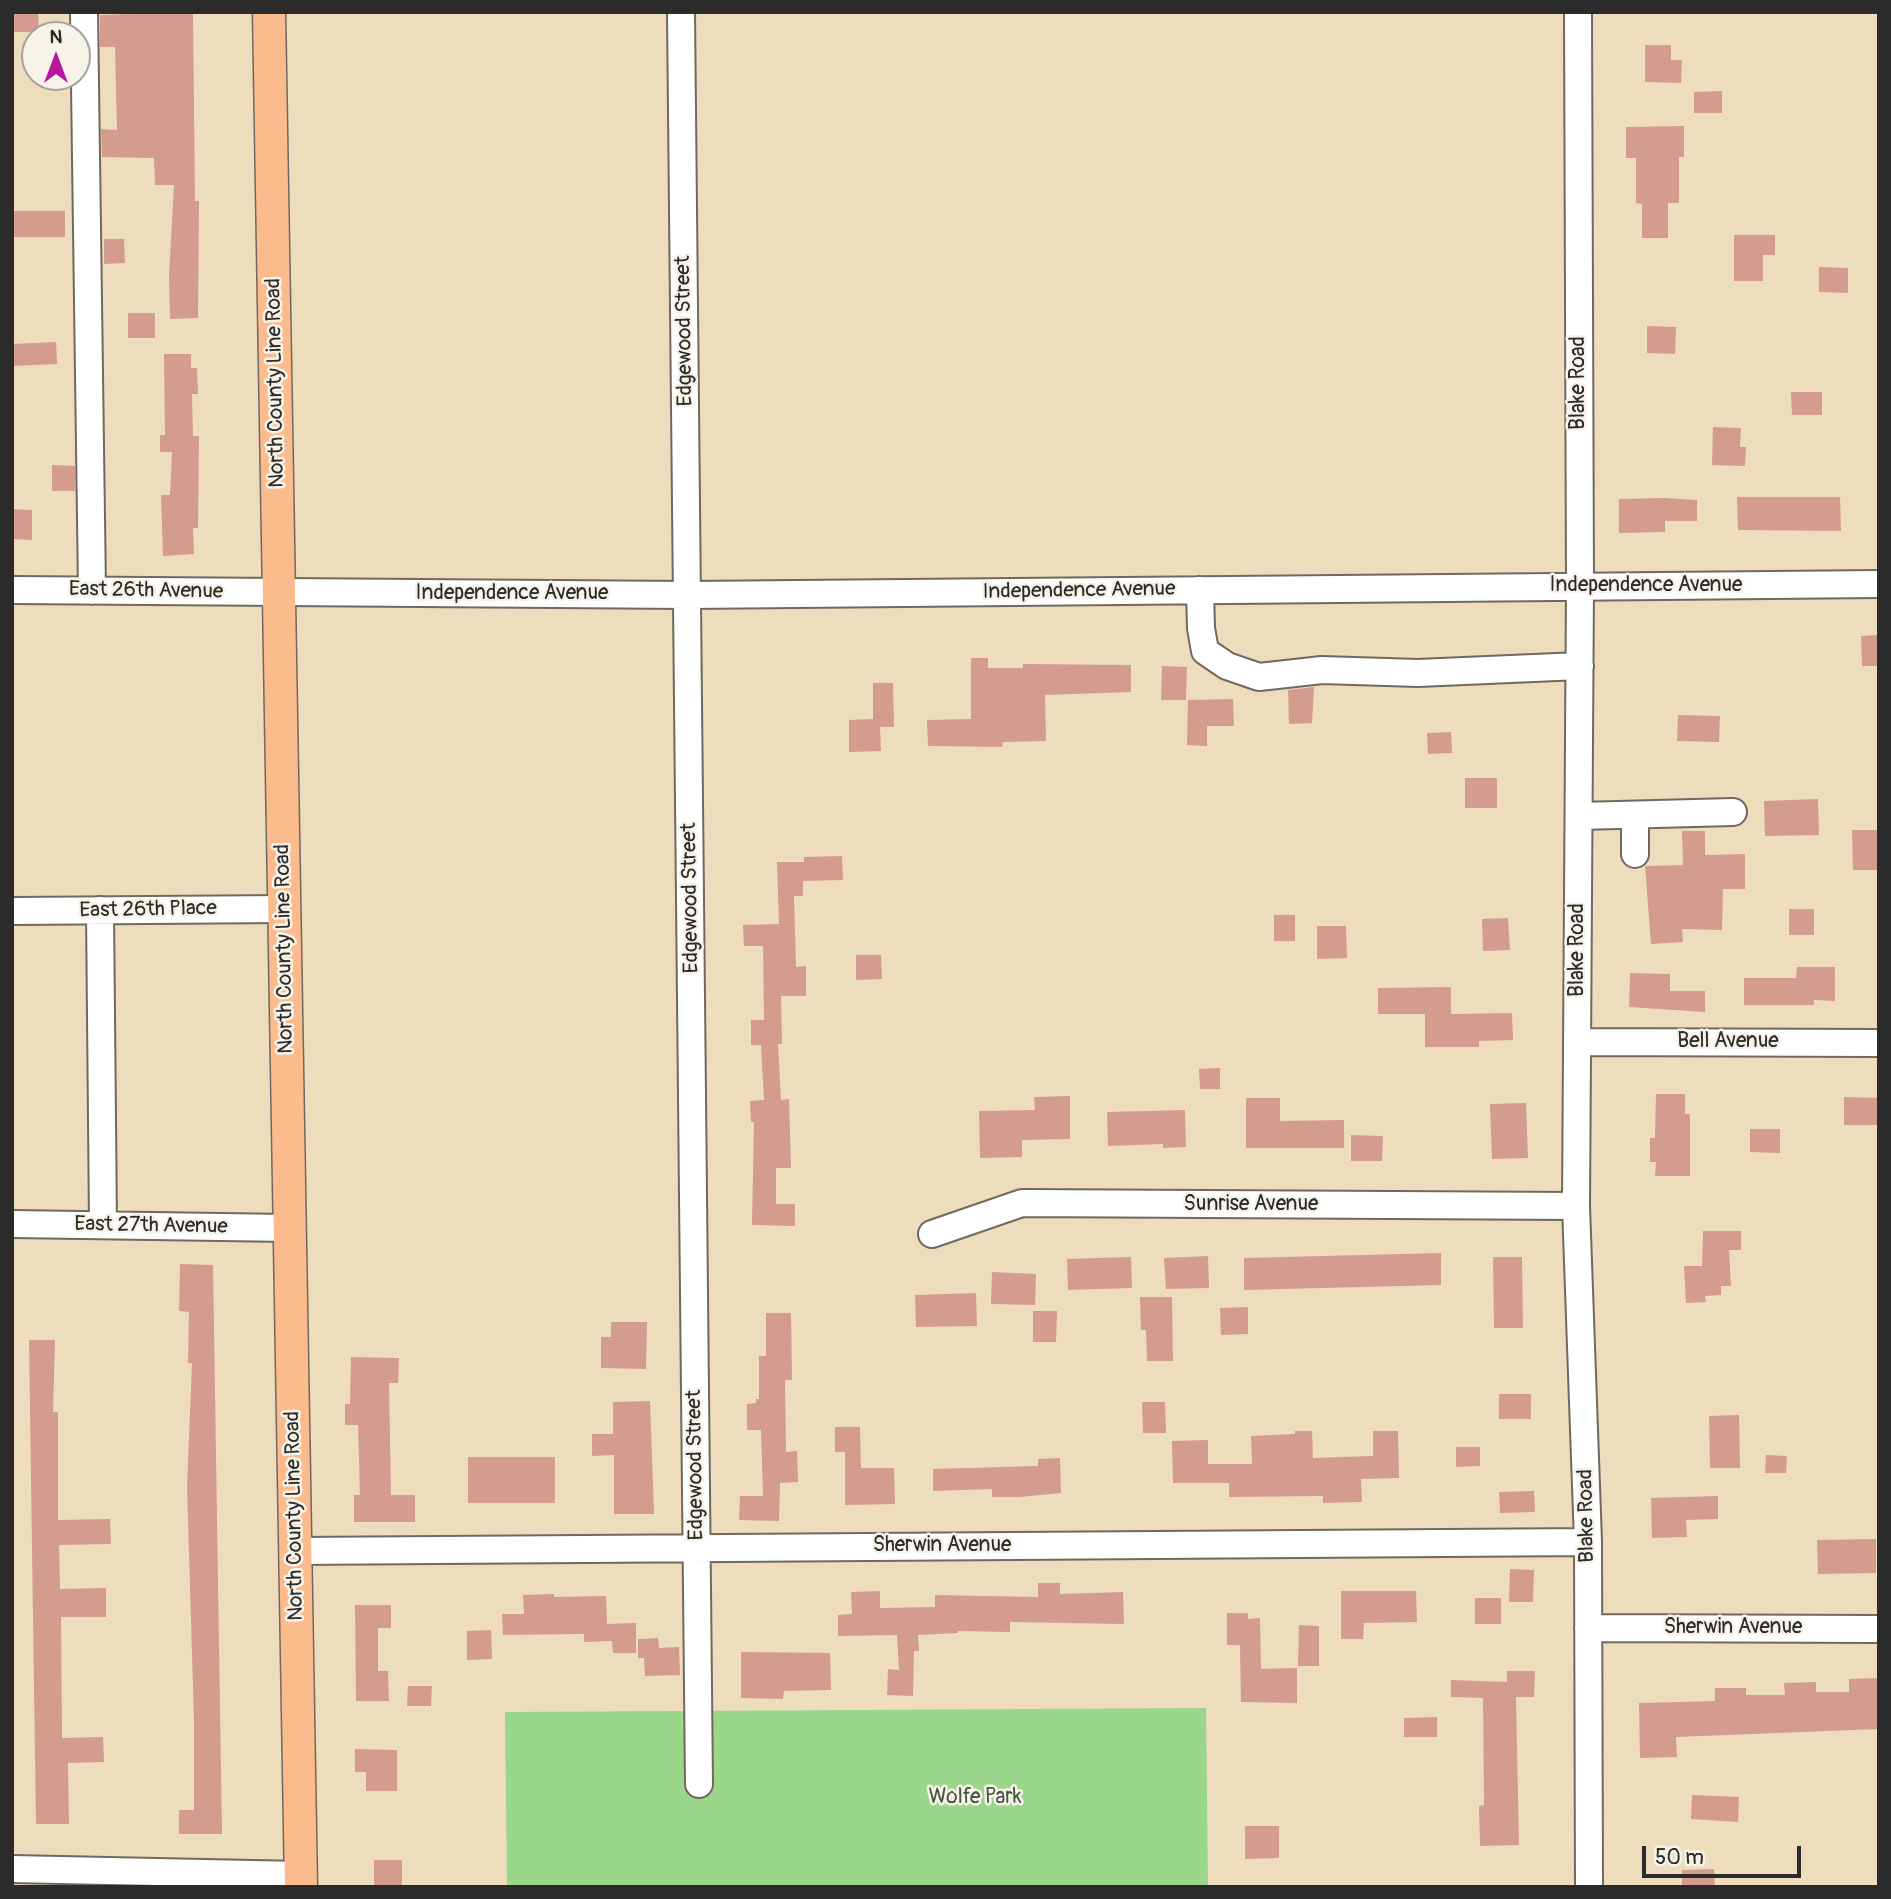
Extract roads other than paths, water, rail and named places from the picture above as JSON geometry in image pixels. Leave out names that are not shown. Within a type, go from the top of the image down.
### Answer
[{"type":"main road","name":"North County Line Road","points":[[270,12],[301,1881]]},
{"type":"street","points":[[84,12],[92,591]]},
{"type":"street","name":"Edgewood Street","points":[[681,12],[699,1784]]},
{"type":"street","name":"Blake Road","points":[[1578,12],[1580,666],[1576,1206],[1588,1542],[1589,1887]]},
{"type":"street","name":"Independence Avenue","points":[[279,593],[689,595],[1879,584]]},
{"type":"street","name":"East 26th Avenue","points":[[12,590],[279,593]]},
{"type":"street","points":[[1200,590],[1200,628],[1205,651],[1227,666],[1259,677],[1322,670],[1418,673],[1580,666]]},
{"type":"street","points":[[1579,816],[1733,812]]},
{"type":"street","points":[[1635,815],[1635,854]]},
{"type":"street","name":"East 26th Place","points":[[12,911],[285,909]]},
{"type":"street","points":[[100,911],[103,1225]]},
{"type":"street","name":"Bell Avenue","points":[[1578,1042],[1879,1042]]},
{"type":"street","name":"Sunrise Avenue","points":[[932,1234],[1022,1203],[1576,1206]]},
{"type":"street","name":"East 27th Avenue","points":[[12,1224],[290,1228]]},
{"type":"street","name":"Sherwin Avenue","points":[[296,1551],[1588,1542]]},
{"type":"street","name":"Sherwin Avenue","points":[[1588,1628],[1879,1629]]},
{"type":"street","points":[[12,1869],[301,1881]]},
{"type":"park label","name":"Wolfe Park","points":[[975,1798]]}]
